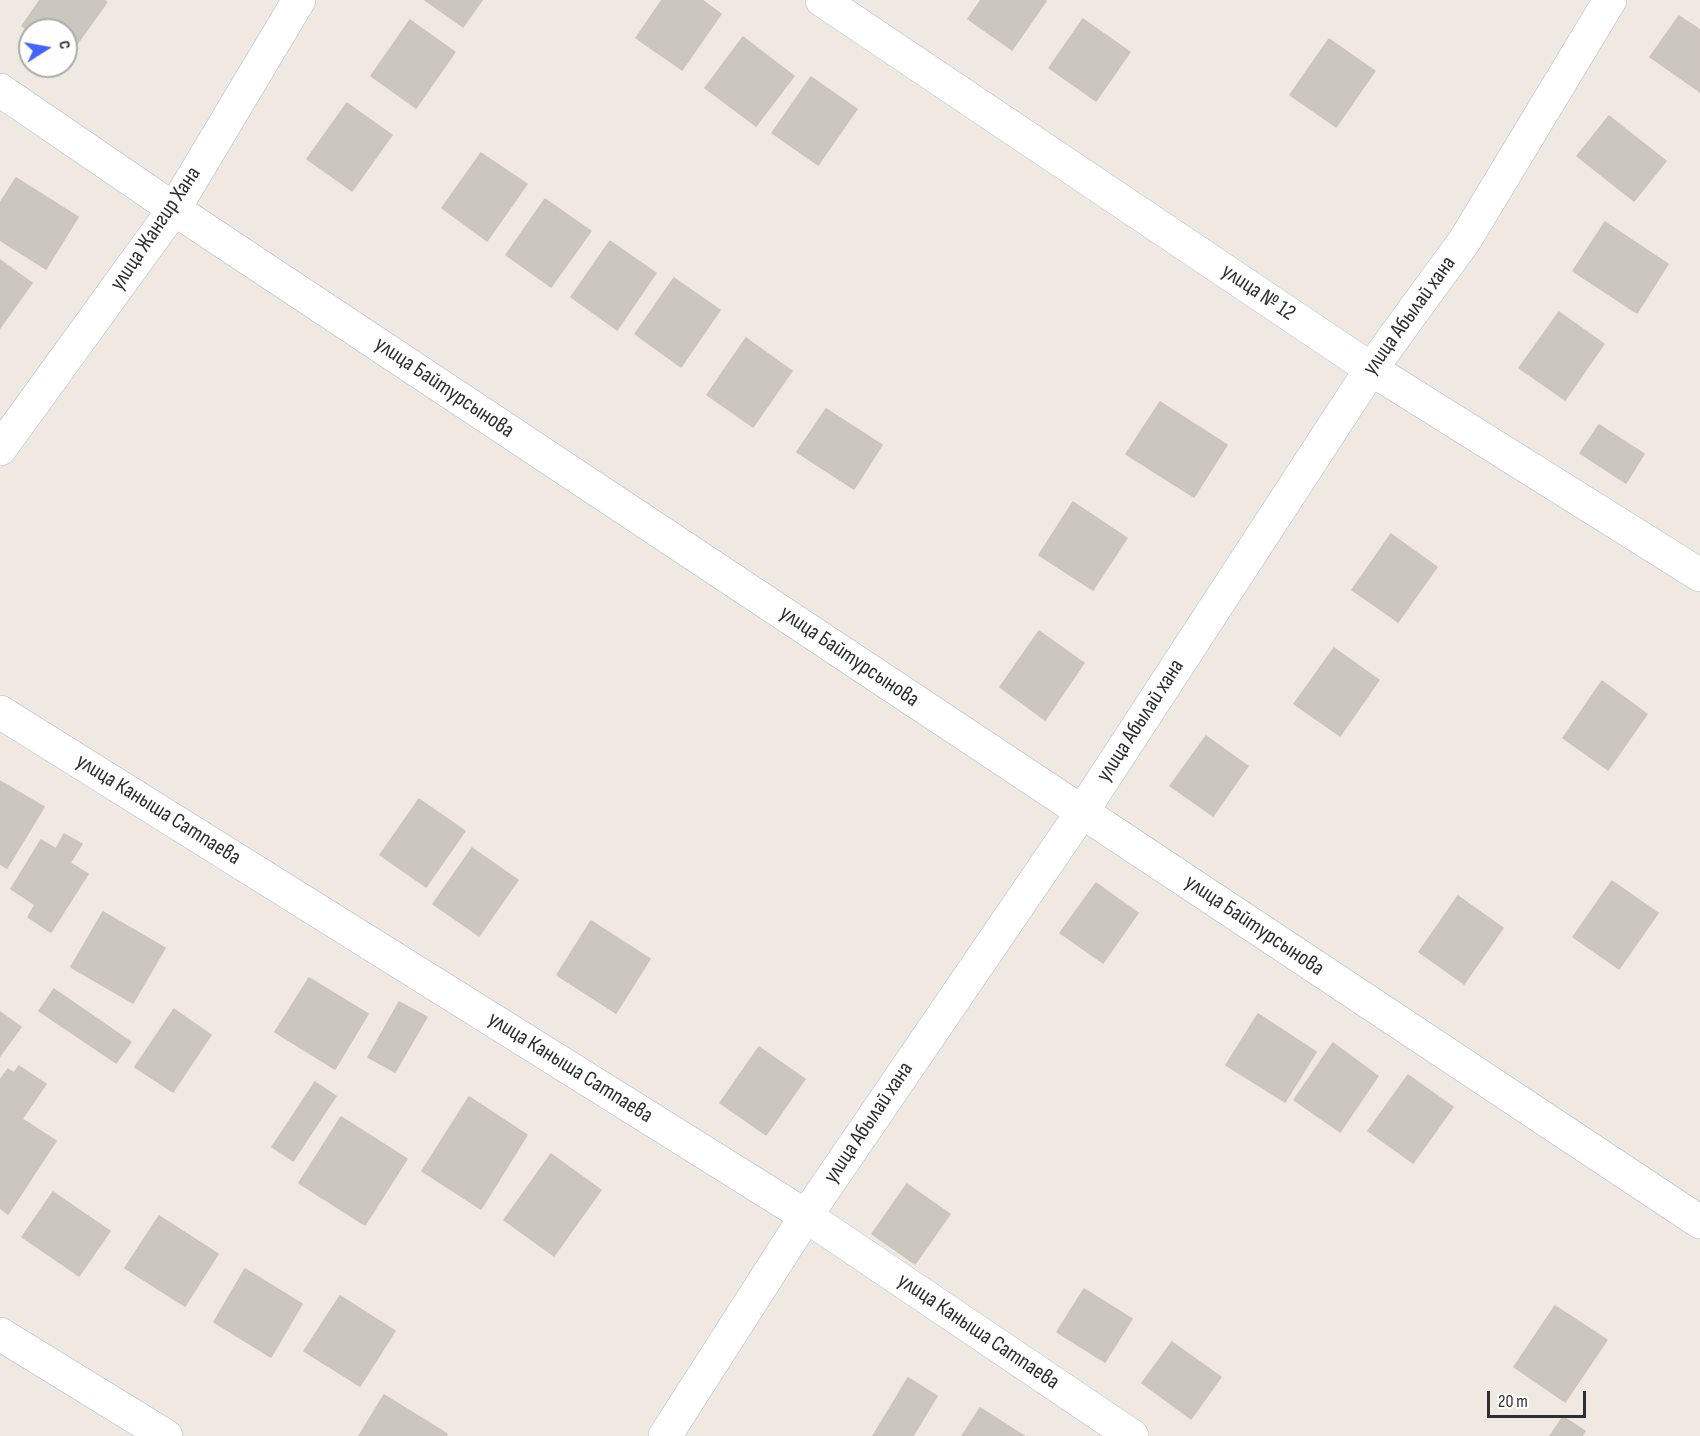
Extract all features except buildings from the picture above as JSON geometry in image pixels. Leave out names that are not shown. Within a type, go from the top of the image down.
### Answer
[{"type":"street","name":"улица Жангир Хана","points":[[0,449],[174,209],[299,0]]},
{"type":"street","name":"улица № 12","points":[[822,0],[1371,369],[1700,575]]},
{"type":"street","name":"улица Абылай хана","points":[[665,1436],[806,1216],[1082,812],[1371,369],[1465,240],[1610,0]]},
{"type":"street","name":"улица Байтурсынова","points":[[0,90],[174,209],[1700,1222]]},
{"type":"street","name":"улица Каныша Сатпаева","points":[[0,712],[806,1216],[1132,1436]]},
{"type":"street","points":[[0,1334],[166,1436]]}]
